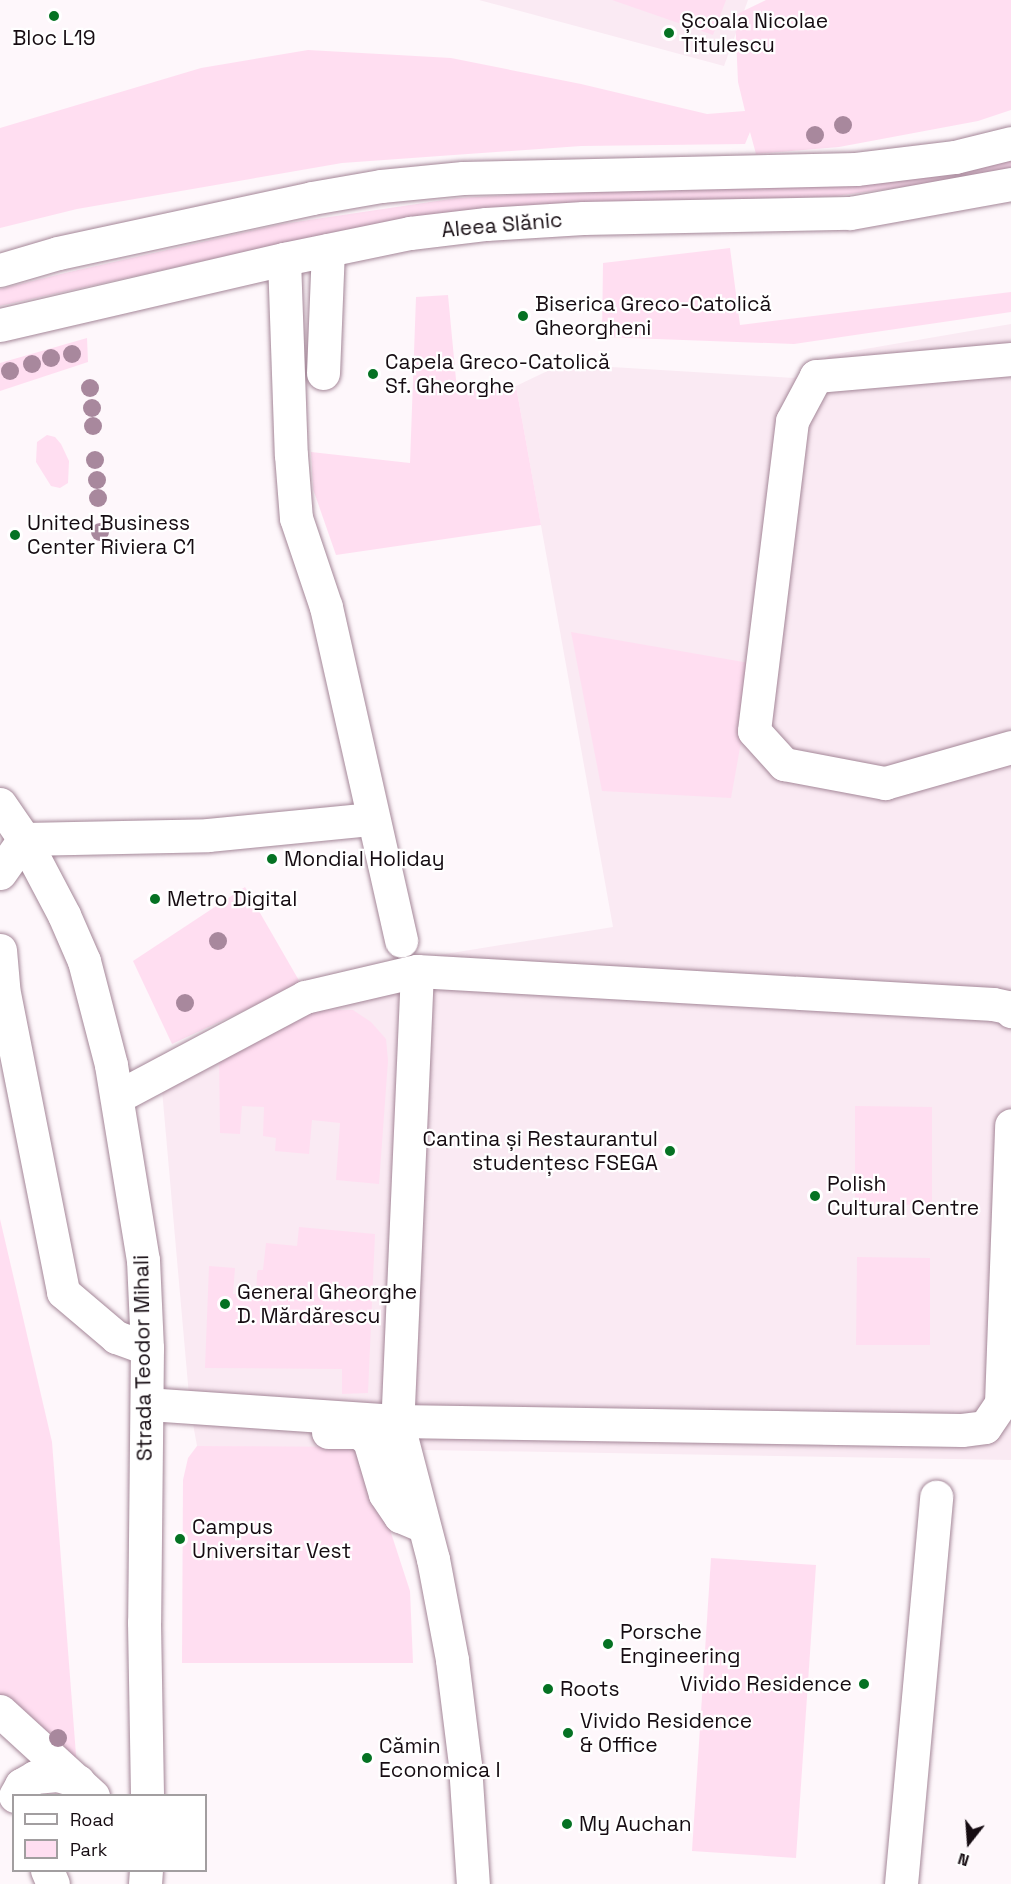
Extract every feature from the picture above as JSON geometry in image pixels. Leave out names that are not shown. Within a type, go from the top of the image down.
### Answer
[{"type":"main road","points":[[0,270],[93,246],[312,198],[381,186],[463,178],[856,169],[955,157],[1011,143]]},
{"type":"main road","name":"Aleea Slănic","points":[[0,325],[284,259],[410,233],[486,224],[583,218],[849,213],[1011,184]]},
{"type":"main road","points":[[323,373],[327,250]]},
{"type":"main road","points":[[284,259],[291,455],[296,518],[326,607],[401,941]]},
{"type":"main road","points":[[1011,359],[816,376],[792,421],[754,731],[784,764],[885,783],[1011,747]]},
{"type":"main road","name":"Strada Teodor Mihali","points":[[0,804],[24,839],[64,915],[84,961],[102,1022],[117,1096],[143,1260],[147,1348],[144,1622],[147,1794]]},
{"type":"main road","points":[[0,873],[24,839],[208,835],[372,819]]},
{"type":"main road","points":[[0,950],[3,988],[63,1292],[116,1338],[147,1348]]},
{"type":"main road","points":[[117,1096],[305,997],[417,971],[993,1004],[1007,1007],[1011,1011]]},
{"type":"main road","points":[[417,971],[397,1421],[433,1559],[452,1660],[465,1765],[472,1884]]},
{"type":"main road","points":[[147,1416],[962,1430],[985,1427],[1001,1403],[1011,1125]]},
{"type":"main road","points":[[147,1416],[273,1428],[358,1432],[369,1440],[385,1494],[400,1516],[423,1526]]},
{"type":"main road","points":[[901,1884],[936,1497]]},
{"type":"main road","points":[[0,1711],[85,1788]]},
{"type":"main road","points":[[16,1794],[21,1785],[35,1777],[57,1775],[85,1788]]},
{"type":"shaded area","name":"Școala Nicolae Titulescu","points":[[479,0],[748,0],[724,66]]},
{"type":"shaded area","points":[[1011,324],[1011,1460],[197,1446],[190,1407],[159,1056],[298,990],[396,962],[613,927],[516,386],[562,364],[794,378],[830,355]]},
{"type":"green space","points":[[612,0],[726,0],[713,35]]},
{"type":"green space","points":[[766,0],[1011,0],[1011,110],[978,121],[839,147],[756,154],[750,132],[745,144],[581,146],[342,163],[77,209],[0,228],[0,128],[201,68],[308,50],[451,58],[581,84],[707,114],[745,111],[738,82],[735,15]]},
{"type":"green space","points":[[1011,154],[1011,169],[989,175],[837,196],[460,215],[284,243],[0,306],[0,289],[282,224],[457,198],[834,178]]},
{"type":"green space","points":[[730,248],[740,325],[1011,292],[1011,312],[794,344],[602,337],[603,263]]},
{"type":"green space","points":[[448,295],[457,390],[516,386],[541,525],[336,555],[313,489],[311,452],[410,463],[416,297]]},
{"type":"green space","points":[[87,338],[88,362],[0,391],[0,363]]},
{"type":"green space","points":[[47,435],[55,437],[61,444],[69,461],[68,483],[60,488],[51,486],[36,462],[37,442]]},
{"type":"green space","points":[[571,632],[755,664],[731,798],[602,791]]},
{"type":"green space","points":[[245,887],[301,984],[172,1044],[133,961]]},
{"type":"green space","points":[[313,1010],[353,1010],[371,1022],[386,1039],[388,1061],[379,1184],[336,1180],[340,1123],[312,1120],[309,1154],[275,1151],[276,1138],[263,1136],[264,1107],[242,1106],[240,1134],[220,1133],[219,1055]]},
{"type":"green space","points":[[855,1106],[932,1107],[932,1205],[855,1204]]},
{"type":"green space","points":[[0,1219],[52,1442],[78,1781],[0,1711]]},
{"type":"green space","points":[[299,1227],[375,1234],[368,1393],[342,1394],[342,1369],[205,1368],[209,1266],[235,1268],[233,1294],[256,1295],[257,1273],[258,1270],[263,1270],[266,1243],[297,1246]]},
{"type":"green space","points":[[857,1257],[930,1258],[930,1345],[856,1345]]},
{"type":"green space","points":[[197,1446],[363,1447],[410,1591],[413,1663],[182,1663],[183,1480],[188,1458]]},
{"type":"green space","points":[[711,1558],[816,1565],[796,1858],[692,1851]]},
{"type":"place","name":"Bloc L19","points":[[54,16]]},
{"type":"place","name":"Școala Nicolae Titulescu","points":[[669,33]]},
{"type":"place","name":"Biserica Greco-Catolică Gheorgheni","points":[[523,316]]},
{"type":"place","name":"Capela Greco-Catolică Sf. Gheorghe","points":[[373,374]]},
{"type":"place","name":"United Business Center Riviera C1","points":[[15,535]]},
{"type":"place","name":"Mondial Holiday","points":[[272,859]]},
{"type":"place","name":"Metro Digital","points":[[155,899]]},
{"type":"place","name":"Cantina și Restaurantul studențesc FSEGA","points":[[670,1151]]},
{"type":"place","name":"Polish Cultural Centre","points":[[815,1196]]},
{"type":"place","name":"General Gheorghe D. Mărdărescu","points":[[225,1304]]},
{"type":"place","name":"Campus Universitar Vest","points":[[180,1539]]},
{"type":"place","name":"Porsche Engineering","points":[[608,1644]]},
{"type":"place","name":"Vivido Residence","points":[[864,1684]]},
{"type":"place","name":"Roots","points":[[548,1689]]},
{"type":"place","name":"Vivido Residence & Office","points":[[568,1733]]},
{"type":"place","name":"Cămin Economica I","points":[[367,1758]]},
{"type":"place","name":"My Auchan","points":[[567,1824]]}]
